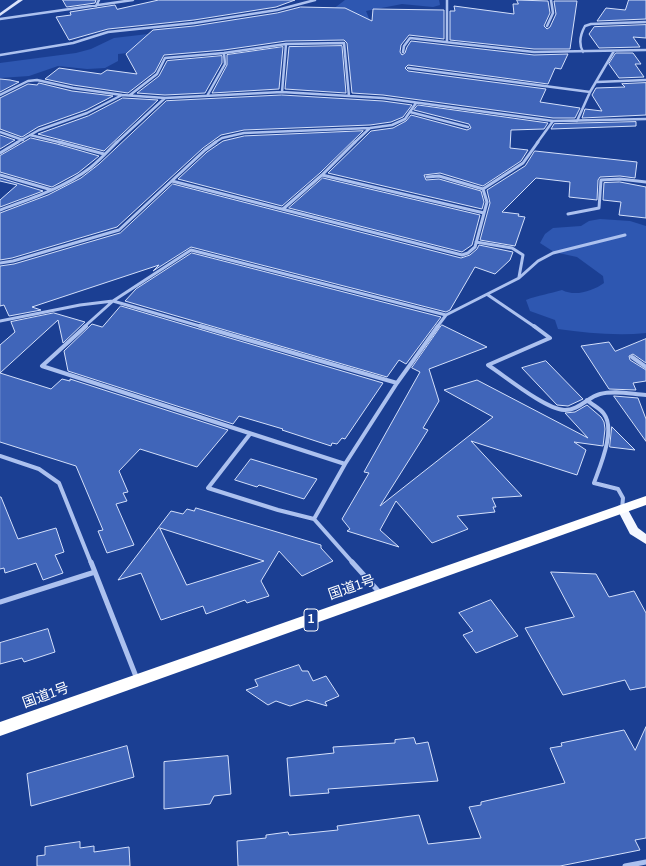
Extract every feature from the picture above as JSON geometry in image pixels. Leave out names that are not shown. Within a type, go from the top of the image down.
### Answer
[{"type":"highway","name":"国道1号","points":[[0,729],[646,500]]},
{"type":"main road","points":[[622,508],[634,531],[646,540]]},
{"type":"street","points":[[0,15],[20,0]]},
{"type":"street","points":[[96,6],[99,0]]},
{"type":"street","points":[[0,19],[133,0]]},
{"type":"street","points":[[0,55],[74,43],[94,35],[108,32],[194,24],[277,10],[315,0]]},
{"type":"street","points":[[447,0],[447,42]]},
{"type":"street","points":[[547,26],[553,13],[551,0]]},
{"type":"street","points":[[583,52],[578,45],[578,41],[585,26],[590,24],[646,22]]},
{"type":"street","points":[[403,52],[403,48],[410,38],[516,51],[552,53],[646,50]]},
{"type":"street","points":[[129,96],[157,74],[165,58],[224,53],[286,44],[344,43],[349,96]]},
{"type":"street","points":[[282,92],[286,44]]},
{"type":"street","points":[[577,121],[590,92],[614,51]]},
{"type":"street","points":[[207,96],[225,64],[224,53]]},
{"type":"street","points":[[408,68],[590,92]]},
{"type":"street","points":[[0,95],[28,82],[37,80],[57,86],[129,96],[165,98],[282,92],[349,96],[416,103],[553,121],[646,119]]},
{"type":"street","points":[[597,82],[646,80]]},
{"type":"street","points":[[0,153],[40,130],[87,113],[122,95]]},
{"type":"street","points":[[0,210],[52,190],[90,168],[165,98]]},
{"type":"street","points":[[0,263],[20,259],[119,230],[215,142],[231,135],[244,133],[370,128],[392,125],[405,119],[416,103]]},
{"type":"street","points":[[410,112],[468,127]]},
{"type":"street","points":[[427,177],[439,176],[483,189],[523,164],[553,121]]},
{"type":"street","points":[[284,209],[322,175],[370,128]]},
{"type":"street","points":[[0,132],[23,140]]},
{"type":"street","points":[[30,135],[104,154]]},
{"type":"street","points":[[0,175],[52,190]]},
{"type":"street","points":[[322,175],[484,214]]},
{"type":"street","points":[[568,214],[599,208],[601,180],[620,179],[646,182]]},
{"type":"street","points":[[172,181],[459,255],[466,255],[470,253],[475,247],[487,202],[483,189]]},
{"type":"street","points":[[314,519],[345,464],[397,383],[446,315],[519,278],[538,261],[552,253],[625,235]]},
{"type":"street","points":[[476,242],[512,248],[523,255],[519,278]]},
{"type":"street","points":[[345,464],[42,366],[113,301],[191,250],[446,315]]},
{"type":"street","points":[[488,295],[550,337],[543,342],[488,365],[554,407],[564,410],[576,408],[594,396],[611,392],[646,395]]},
{"type":"street","points":[[0,321],[113,301],[397,383]]},
{"type":"street","points":[[632,357],[646,367]]},
{"type":"street","points":[[587,400],[604,415],[608,423],[607,440],[594,483],[618,489],[623,498],[622,508]]},
{"type":"street","points":[[250,434],[208,488],[278,510],[314,519],[381,595]]},
{"type":"street","points":[[0,456],[38,468],[53,476],[59,483],[138,680]]},
{"type":"street","points":[[0,602],[95,572]]},
{"type":"street","points":[[625,866],[646,862]]},
{"type":"shaded area","points":[[345,0],[439,0],[440,5],[433,7],[402,4],[366,11],[370,21],[322,35],[182,54],[166,49],[118,54],[118,61],[105,68],[87,69],[58,66],[29,76],[0,78],[0,63],[76,53],[91,49],[114,38],[328,13]]},
{"type":"shaded area","points":[[600,219],[630,221],[646,226],[646,333],[602,334],[558,329],[555,320],[530,311],[526,300],[562,290],[572,293],[589,291],[604,283],[603,276],[577,257],[554,252],[540,243],[545,234],[553,228],[581,226],[589,221]]},
{"type":"building","points":[[63,0],[96,0],[95,3],[67,7]]},
{"type":"building","points":[[159,0],[295,0],[276,7],[194,20],[108,29],[69,40],[56,17],[71,15],[70,12],[115,5],[117,9]]},
{"type":"building","points":[[517,0],[548,1],[550,13],[544,26],[547,29],[550,27],[556,14],[554,1],[577,1],[570,49],[534,49],[450,40],[450,11],[455,11],[454,6],[514,14],[513,4],[518,4]]},
{"type":"building","points":[[629,0],[646,0],[646,19],[597,21],[606,8],[625,10]]},
{"type":"building","points":[[301,7],[345,8],[372,21],[373,9],[444,10],[444,39],[409,35],[401,45],[400,52],[402,55],[405,53],[411,41],[534,55],[568,54],[561,69],[555,68],[548,84],[408,65],[405,68],[408,71],[546,89],[540,102],[580,108],[575,118],[553,118],[383,95],[352,93],[347,43],[344,40],[286,41],[224,50],[164,55],[155,72],[128,93],[73,85],[45,79],[59,68],[101,74],[107,70],[137,74],[126,54],[153,30],[194,26],[277,13]]},
{"type":"building","points":[[646,25],[646,38],[633,37],[640,47],[599,48],[589,34],[594,27]]},
{"type":"building","points":[[342,46],[346,93],[285,89],[289,47]]},
{"type":"building","points":[[283,47],[279,89],[212,93],[227,65],[227,55]]},
{"type":"building","points":[[616,53],[633,53],[641,64],[635,64],[644,77],[619,78],[609,64]]},
{"type":"building","points":[[222,56],[222,63],[205,93],[165,95],[137,93],[159,76],[167,61]]},
{"type":"building","points":[[0,79],[10,80],[19,82],[0,92]]},
{"type":"building","points":[[39,83],[72,91],[113,96],[86,110],[38,127],[22,137],[0,129],[0,98],[28,84],[37,85]]},
{"type":"building","points":[[646,83],[646,115],[582,118],[585,109],[602,111],[592,95],[596,88],[625,87],[622,84]]},
{"type":"building","points":[[282,95],[383,101],[412,105],[403,117],[391,122],[370,125],[244,130],[221,135],[203,148],[117,227],[12,258],[0,260],[0,213],[48,195],[81,178],[99,164],[166,101]]},
{"type":"building","points":[[123,98],[158,100],[104,151],[38,134],[88,116]]},
{"type":"building","points":[[418,105],[548,123],[544,129],[511,130],[510,148],[528,150],[521,161],[483,186],[440,173],[424,175],[426,180],[439,179],[481,191],[484,202],[482,209],[328,173],[371,131],[393,128],[406,121],[411,115],[467,130],[471,128],[469,124],[414,110]]},
{"type":"building","points":[[636,122],[636,126],[551,129],[554,124]]},
{"type":"building","points":[[363,131],[320,173],[282,206],[178,179],[207,152],[223,141],[244,136]]},
{"type":"building","points":[[0,135],[15,140],[0,149]]},
{"type":"building","points":[[31,138],[99,156],[78,173],[52,187],[0,172],[0,156]]},
{"type":"building","points":[[535,151],[637,162],[635,178],[620,176],[600,177],[598,180],[597,200],[569,197],[570,182],[536,178],[502,212],[519,214],[518,216],[525,217],[515,246],[480,240],[490,203],[487,190],[525,166]]},
{"type":"building","points":[[0,178],[43,191],[0,207],[0,200],[17,185],[0,181]]},
{"type":"building","points":[[323,178],[480,215],[472,245],[462,252],[289,208]]},
{"type":"building","points":[[620,182],[646,187],[646,218],[619,215],[621,202],[603,200],[604,183]]},
{"type":"building","points":[[173,184],[461,258],[470,255],[479,245],[513,252],[510,260],[495,274],[475,267],[450,310],[446,312],[191,247],[153,271],[159,265],[32,307],[41,310],[9,316],[4,305],[0,306],[0,266],[14,264],[120,233]]},
{"type":"building","points":[[192,253],[441,317],[406,364],[399,360],[387,377],[125,301],[136,289]]},
{"type":"building","points":[[121,306],[383,383],[345,439],[342,438],[337,444],[332,443],[331,446],[282,430],[283,429],[239,416],[233,424],[68,371],[64,351],[92,324],[102,327]]},
{"type":"building","points":[[54,313],[85,322],[63,343],[58,320],[0,373],[0,345],[15,332],[11,322]]},
{"type":"building","points":[[442,325],[487,347],[429,369],[439,401],[423,428],[428,430],[380,506],[493,417],[444,390],[477,380],[588,438],[565,413],[575,412],[587,405],[601,417],[604,422],[605,429],[603,446],[574,442],[586,450],[577,475],[471,441],[522,496],[492,498],[496,507],[493,507],[495,512],[457,516],[468,529],[432,543],[396,501],[380,530],[399,547],[347,531],[350,529],[342,519],[369,473],[364,472],[420,372],[412,368]]},
{"type":"building","points":[[646,339],[646,363],[633,354],[629,356],[630,360],[646,370],[646,381],[633,383],[636,390],[609,389],[581,346],[609,342],[615,351]]},
{"type":"building","points":[[546,361],[583,399],[568,406],[557,405],[522,368]]},
{"type":"building","points":[[0,373],[51,389],[62,379],[70,381],[70,379],[228,430],[197,467],[140,449],[119,471],[128,492],[123,493],[127,501],[116,504],[134,545],[107,553],[98,531],[103,530],[76,466],[0,442]]},
{"type":"building","points":[[614,396],[638,398],[646,419],[646,441]]},
{"type":"building","points":[[612,427],[635,450],[610,447]]},
{"type":"building","points":[[251,459],[317,479],[304,499],[259,485],[257,487],[235,480]]},
{"type":"building","points":[[0,497],[18,539],[56,528],[64,552],[55,555],[63,573],[43,580],[36,563],[5,573],[4,568],[0,569]]},
{"type":"building","points":[[196,508],[321,545],[321,548],[333,561],[302,576],[279,551],[261,581],[269,596],[247,603],[245,600],[206,614],[203,606],[161,620],[141,573],[118,580],[171,511],[183,514],[187,509],[194,511]],"holes":[[[160,528],[264,561],[187,585]]]},
{"type":"building","points":[[551,572],[596,574],[609,597],[634,591],[646,613],[646,687],[630,690],[625,680],[563,695],[525,628],[574,617]]},
{"type":"building","points":[[491,600],[518,636],[476,653],[463,635],[473,631],[459,613]]},
{"type":"building","points":[[48,629],[55,652],[24,662],[22,658],[0,664],[0,643]]},
{"type":"building","points":[[299,665],[302,671],[308,671],[313,681],[326,676],[339,696],[325,702],[327,706],[307,700],[290,706],[276,701],[268,705],[246,690],[258,686],[255,680]]},
{"type":"building","points":[[646,727],[646,838],[635,840],[640,850],[560,866],[238,866],[237,841],[266,838],[266,835],[288,832],[289,835],[338,830],[337,826],[419,815],[428,844],[481,838],[469,807],[481,805],[481,802],[565,783],[550,748],[562,746],[561,743],[624,730],[635,750]]},
{"type":"building","points":[[414,738],[416,744],[428,742],[438,781],[328,789],[329,793],[290,796],[287,758],[334,753],[333,747],[395,743],[395,740]]},
{"type":"building","points":[[127,746],[134,777],[31,806],[27,774]]},
{"type":"building","points":[[228,756],[231,794],[214,796],[210,804],[164,809],[164,762]]},
{"type":"building","points":[[80,842],[80,848],[94,846],[94,852],[129,847],[130,866],[37,866],[37,856],[45,855],[45,847]]}]
